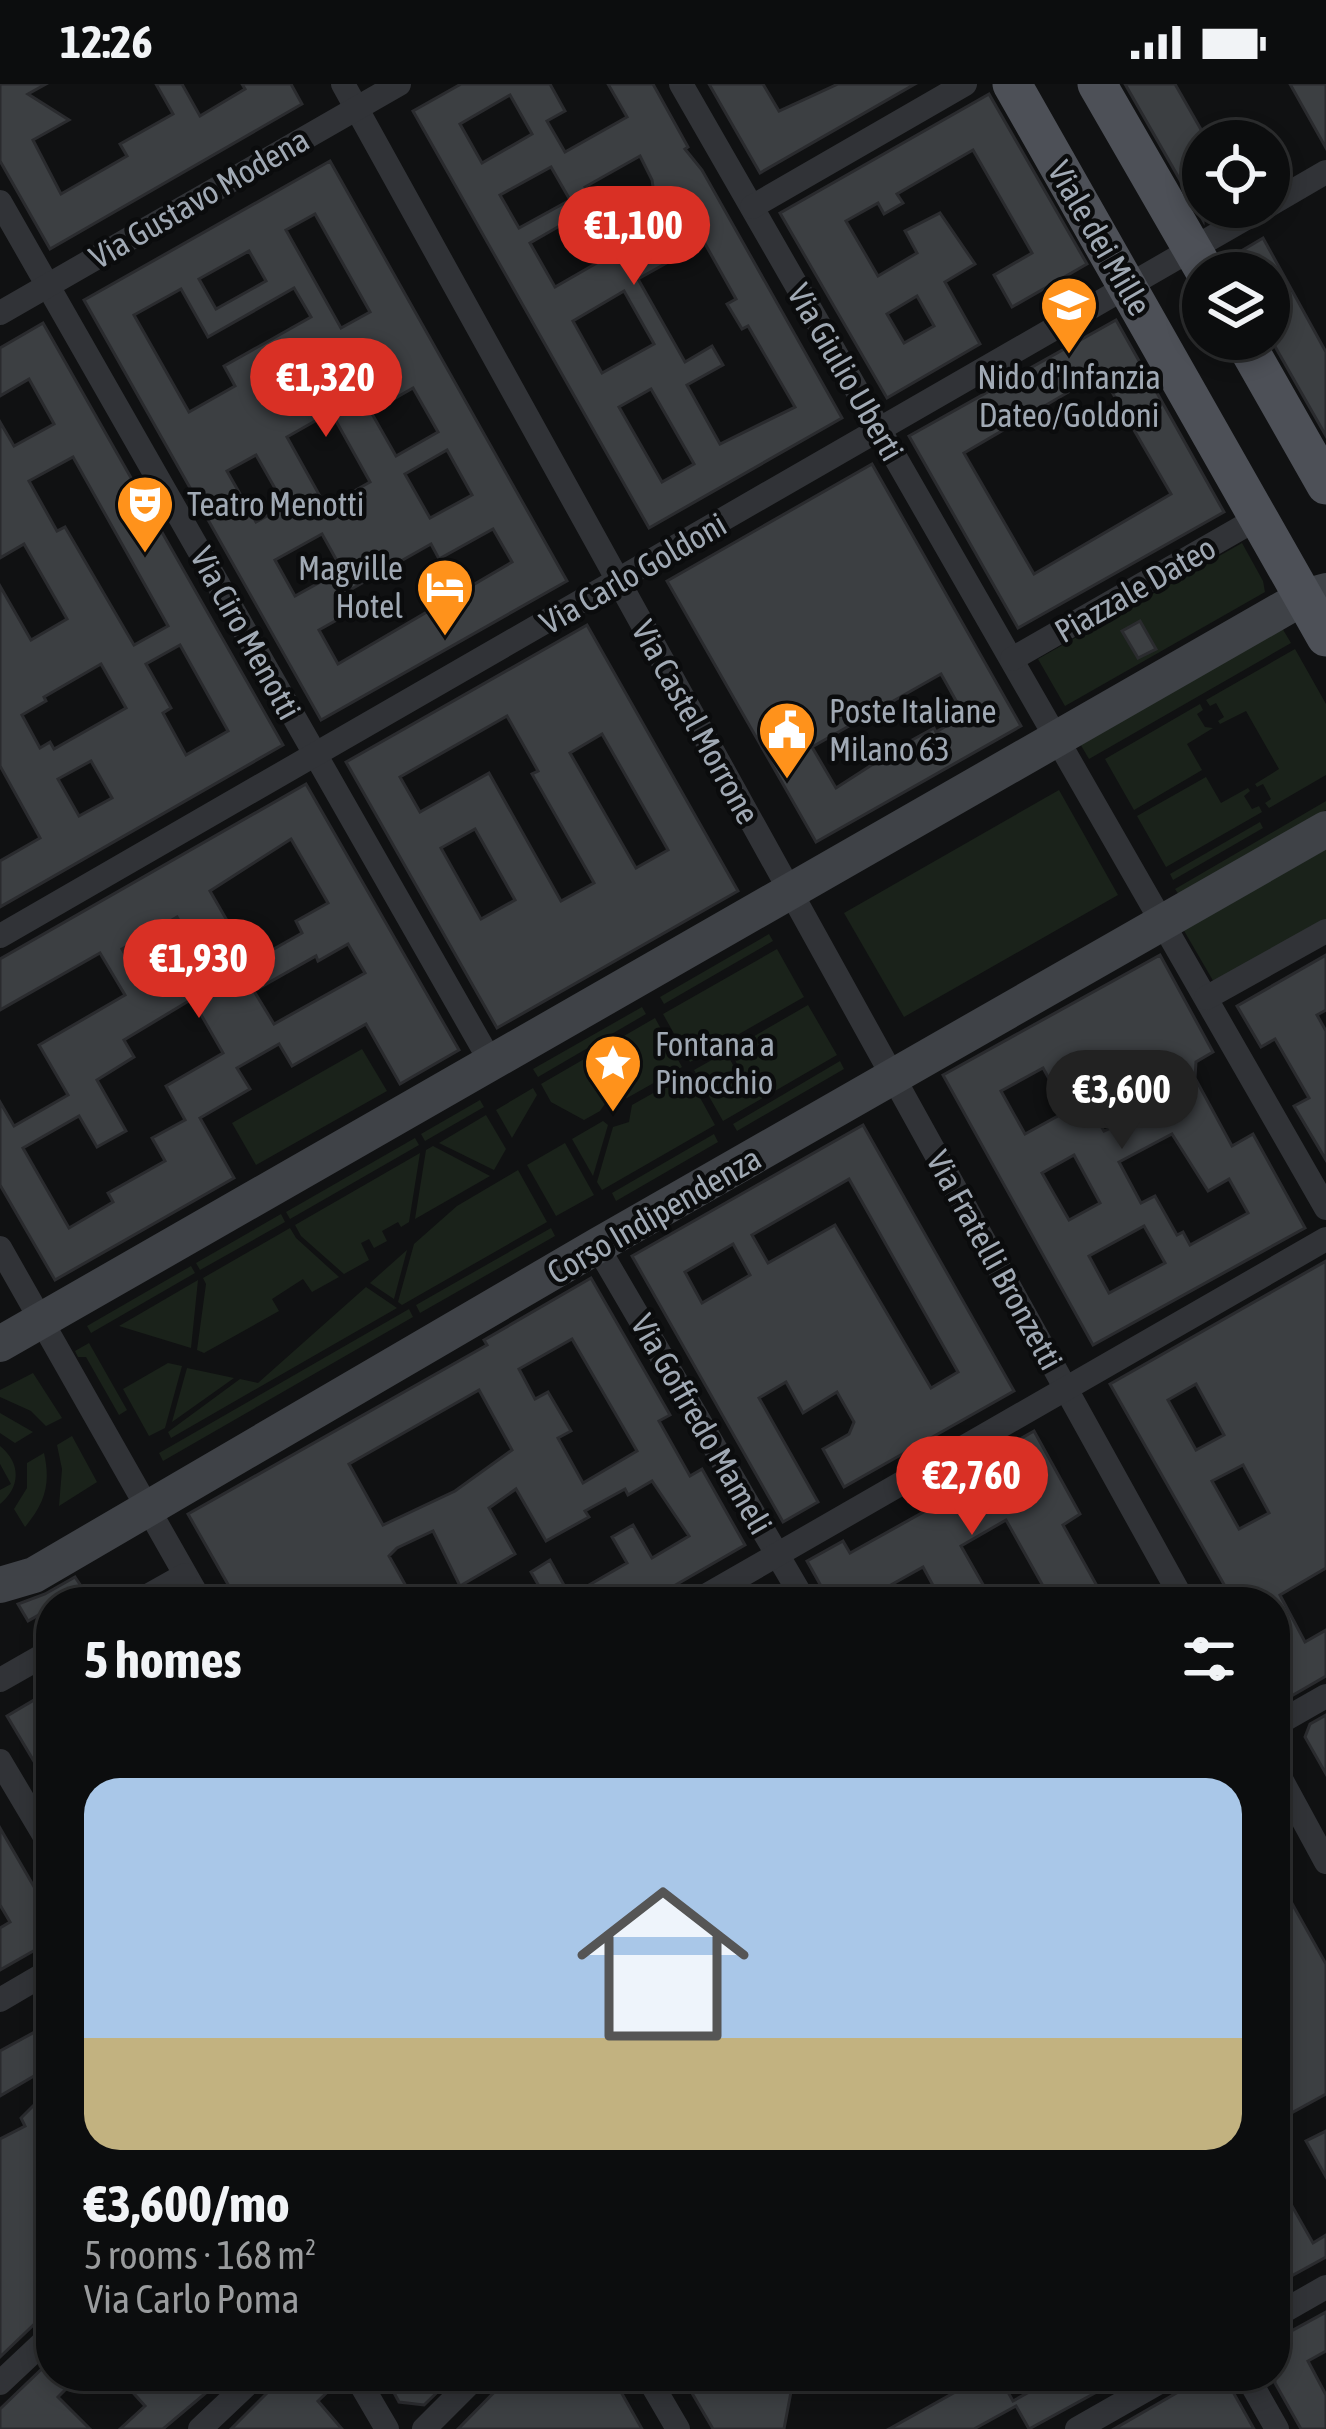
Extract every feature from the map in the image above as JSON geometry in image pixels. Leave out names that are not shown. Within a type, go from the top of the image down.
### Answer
[{"type":"main road","name":"Viale dei Mille","points":[[1012,84],[1258,518]]},
{"type":"main road","points":[[1096,84],[1194,252]]},
{"type":"main road","points":[[1255,360],[1326,485]]},
{"type":"main road","points":[[1258,518],[1315,594],[1326,638]]},
{"type":"street","name":"Via Castel Morrone","points":[[343,84],[841,982]]},
{"type":"street","name":"Via Gustavo Modena","points":[[0,313],[399,84]]},
{"type":"street","name":"Via Giulio Uberti","points":[[681,84],[1012,659]]},
{"type":"street","points":[[752,207],[965,84]]},
{"type":"street","name":"Via Carlo Goldoni","points":[[1290,193],[1326,172]]},
{"type":"street","name":"Via Ciro Menotti","points":[[0,202],[492,1064]]},
{"type":"street","name":"Via Carlo Goldoni","points":[[1210,252],[1240,228]]},
{"type":"street","name":"Via Carlo Goldoni","points":[[0,936],[1127,287],[1182,267]]},
{"type":"street","name":"Piazzale Dateo","points":[[1012,659],[1258,518]]},
{"type":"street","points":[[0,1344],[1315,594]]},
{"type":"street","points":[[1012,659],[1326,1208]]},
{"type":"street","points":[[1163,923],[1326,829]]},
{"type":"street","name":"Corso Indipendenza","points":[[0,1585],[34,1575],[1163,923]]},
{"type":"street","points":[[1206,998],[1326,931]]},
{"type":"street","name":"Via Fratelli Bronzetti","points":[[841,982],[1176,1587]]},
{"type":"street","points":[[723,1587],[1326,1239]]},
{"type":"street","name":"Via Goffredo Mameli","points":[[597,1246],[797,1587]]},
{"type":"street","points":[[0,1248],[192,1587]]},
{"type":"street","points":[[164,1587],[185,1575]]},
{"type":"street","points":[[0,1680],[36,1660]]},
{"type":"street","points":[[1290,1716],[1326,1696]]},
{"type":"street","points":[[0,1761],[36,1822]]},
{"type":"street","points":[[1290,1796],[1326,1862]]},
{"type":"street","points":[[0,2000],[36,1979]]},
{"type":"street","points":[[1290,2307],[1326,2287]]},
{"type":"street","points":[[0,2383],[36,2349]]},
{"type":"street","points":[[200,2429],[240,2391]]},
{"type":"street","points":[[365,2391],[387,2429]]},
{"type":"street","points":[[424,2429],[462,2391]]},
{"type":"street","points":[[656,2391],[678,2429]]},
{"type":"street","points":[[1077,2429],[1144,2391]]},
{"type":"street","points":[[1255,2391],[1277,2429]]},
{"type":"shaded area","points":[[1242,543],[1265,592],[1065,706],[1038,659]]},
{"type":"shaded area","points":[[1279,623],[1291,643],[1089,759],[1079,742]]},
{"type":"shaded area","points":[[1295,649],[1326,704],[1326,775],[1269,808],[1265,803],[1271,799],[1263,784],[1255,784],[1279,769],[1246,711],[1220,724],[1224,717],[1216,703],[1210,706],[1206,700]]},
{"type":"shaded area","points":[[1200,704],[1203,710],[1197,714],[1205,727],[1213,728],[1187,744],[1202,770],[1134,810],[1105,759]]},
{"type":"shaded area","points":[[1206,777],[1221,803],[1248,788],[1244,796],[1252,809],[1259,806],[1262,812],[1166,867],[1137,816]]},
{"type":"shaded area","points":[[1059,790],[1118,895],[904,1017],[844,913]]},
{"type":"shaded area","points":[[1326,801],[1326,810],[1179,895],[1175,889]]},
{"type":"shaded area","points":[[1260,822],[1263,828],[1173,880],[1170,874]]},
{"type":"shaded area","points":[[1326,846],[1326,921],[1215,984],[1183,929]]},
{"type":"shaded area","points":[[769,934],[773,941],[664,1004],[660,997]]},
{"type":"shaded area","points":[[777,949],[804,997],[690,1062],[663,1014]]},
{"type":"shaded area","points":[[808,1005],[837,1055],[723,1121],[694,1070],[726,1052],[733,1065],[737,1064],[730,1050]]},
{"type":"shaded area","points":[[642,1007],[646,1014],[538,1077],[533,1069]]},
{"type":"shaded area","points":[[655,1018],[682,1067],[627,1098],[611,1095],[600,1111],[584,1120],[551,1102],[541,1084]]},
{"type":"shaded area","points":[[362,1049],[387,1091],[256,1165],[232,1123]]},
{"type":"shaded area","points":[[840,1061],[844,1069],[737,1131],[733,1124]]},
{"type":"shaded area","points":[[687,1074],[715,1125],[602,1190],[597,1182],[613,1127],[629,1122],[632,1105]]},
{"type":"shaded area","points":[[533,1088],[537,1095],[512,1138],[496,1110]]},
{"type":"shaded area","points":[[480,1100],[484,1107],[425,1141],[421,1134]]},
{"type":"shaded area","points":[[486,1115],[506,1149],[494,1170],[439,1143]]},
{"type":"shaded area","points":[[603,1121],[608,1125],[593,1176],[572,1139]]},
{"type":"shaded area","points":[[714,1134],[718,1142],[616,1201],[612,1193]]},
{"type":"shaded area","points":[[415,1138],[419,1145],[290,1219],[286,1212]]},
{"type":"shaded area","points":[[565,1143],[594,1195],[556,1216],[527,1165]]},
{"type":"shaded area","points":[[433,1146],[490,1176],[415,1219],[426,1150]]},
{"type":"shaded area","points":[[420,1153],[409,1222],[382,1231],[387,1241],[374,1248],[369,1239],[361,1243],[369,1260],[344,1274],[301,1236],[295,1225]]},
{"type":"shaded area","points":[[518,1170],[547,1222],[402,1305],[398,1302],[414,1244],[457,1206]]},
{"type":"shaded area","points":[[281,1214],[285,1222],[200,1270],[196,1263]]},
{"type":"shaded area","points":[[290,1228],[339,1277],[312,1292],[303,1279],[272,1299],[279,1311],[204,1353],[197,1350],[203,1278]]},
{"type":"shaded area","points":[[551,1228],[555,1236],[420,1313],[416,1305]]},
{"type":"shaded area","points":[[407,1250],[394,1299],[370,1283]]},
{"type":"shaded area","points":[[191,1266],[195,1273],[91,1333],[87,1326]]},
{"type":"shaded area","points":[[198,1280],[191,1348],[119,1326]]},
{"type":"shaded area","points":[[366,1287],[397,1308],[171,1438],[168,1432],[240,1379],[258,1383]]},
{"type":"shaded area","points":[[409,1309],[413,1317],[163,1461],[159,1453]]},
{"type":"shaded area","points":[[89,1343],[127,1410],[119,1415],[86,1357],[78,1357],[75,1351]]},
{"type":"shaded area","points":[[168,1363],[182,1366],[165,1428],[149,1436],[123,1389]]},
{"type":"shaded area","points":[[187,1368],[234,1378],[172,1422]]},
{"type":"shaded area","points":[[33,1373],[62,1418],[46,1426],[31,1411],[0,1397],[0,1390]]},
{"type":"shaded area","points":[[0,1413],[33,1432],[15,1443],[0,1433]]},
{"type":"shaded area","points":[[72,1436],[97,1482],[59,1506],[62,1469],[57,1445]]},
{"type":"shaded area","points":[[0,1446],[12,1460],[16,1475],[12,1490],[0,1504],[0,1490],[11,1484],[0,1464]]},
{"type":"shaded area","points":[[44,1453],[45,1493],[25,1527],[14,1509],[27,1488],[27,1463]]},
{"type":"building","points":[[0,84],[46,84],[28,94],[69,120],[33,140],[61,194],[127,156],[120,144],[173,114],[156,84],[182,84],[200,116],[245,89],[242,84],[291,84],[302,104],[50,249],[0,161]]},
{"type":"building","points":[[461,84],[550,84],[565,111],[547,121],[565,152],[627,117],[608,84],[653,84],[685,149],[702,170],[842,418],[649,528],[413,111]],"holes":[[[510,95],[532,134],[482,163],[460,124]],[[640,156],[652,180],[656,207],[608,234],[585,187]],[[551,167],[570,200],[519,228],[500,195]],[[577,216],[602,260],[555,287],[530,243]],[[704,242],[736,299],[727,304],[742,329],[748,326],[795,407],[720,444],[687,385],[723,365],[712,346],[685,362],[638,279]],[[624,291],[654,344],[602,373],[573,321]],[[651,389],[694,464],[662,482],[619,407]]]},
{"type":"building","points":[[709,84],[763,84],[779,111],[838,84],[915,84],[760,173]]},
{"type":"building","points":[[1125,84],[1175,84],[1196,120],[1182,120],[1182,183]]},
{"type":"building","points":[[1290,84],[1326,84],[1326,148]]},
{"type":"building","points":[[989,94],[1087,264],[1012,307],[994,275],[1032,253],[973,150],[897,194],[903,203],[884,214],[878,203],[846,221],[878,276],[917,253],[905,231],[940,213],[975,264],[945,282],[980,344],[887,398],[780,213]],"holes":[[[917,296],[934,326],[904,343],[887,314]]]},
{"type":"building","points":[[330,161],[567,581],[321,720],[84,300]],"holes":[[[315,214],[370,312],[341,328],[286,230]],[[249,251],[266,281],[216,309],[199,279]],[[294,288],[311,317],[224,366],[235,386],[189,412],[134,315],[181,289],[208,337]],[[337,342],[353,370],[317,390],[301,362]],[[413,388],[438,432],[396,456],[371,412]],[[331,412],[370,482],[326,507],[287,437]],[[447,450],[472,495],[430,518],[405,474]],[[256,455],[285,506],[256,522],[227,471]],[[493,529],[512,562],[338,664],[319,630],[351,612],[341,595],[431,544],[439,559]],[[322,534],[342,570],[295,596],[275,560]]]},
{"type":"building","points":[[1263,238],[1271,252],[1239,252]]},
{"type":"building","points":[[1290,287],[1326,352],[1326,436],[1283,360],[1290,360]]},
{"type":"building","points":[[1116,320],[1224,512],[1018,628],[909,436]],"holes":[[[1101,373],[1171,494],[1034,574],[964,453]]]},
{"type":"building","points":[[43,323],[283,745],[0,907],[0,861],[40,838],[0,766],[0,586],[31,640],[67,619],[24,544],[0,558],[0,422],[14,446],[54,424],[29,379],[0,396],[0,348]],"holes":[[[73,457],[168,626],[134,645],[65,527],[57,531],[29,481]],[[180,645],[228,731],[186,755],[163,713],[171,708],[146,664]],[[101,664],[126,708],[54,749],[50,742],[40,748],[22,715],[46,701],[44,697]],[[91,761],[112,798],[79,816],[58,779]]]},
{"type":"building","points":[[872,464],[1021,726],[816,842],[667,581]],"holes":[[[941,674],[964,715],[912,740],[914,744],[836,788],[812,747]]]},
{"type":"building","points":[[1140,621],[1156,649],[1138,658],[1122,631]]},
{"type":"building","points":[[587,625],[738,891],[497,1028],[346,762]],"holes":[[[507,716],[538,771],[532,774],[594,883],[561,901],[489,773],[420,812],[400,777]],[[602,734],[668,850],[636,868],[570,753]],[[475,829],[515,900],[481,919],[441,848]]]},
{"type":"building","points":[[306,784],[459,1050],[400,1084],[366,1024],[292,1066],[279,1044],[237,1068],[250,1089],[200,1118],[234,1178],[55,1280],[0,1185],[0,1102],[14,1126],[68,1095],[39,1045],[125,995],[100,953],[0,1010],[0,959]],"holes":[[[291,839],[328,903],[296,921],[302,933],[251,962],[210,891]],[[177,917],[196,950],[141,982],[122,949]],[[348,944],[365,973],[274,1024],[254,991],[316,956],[318,961]],[[192,999],[223,1053],[166,1086],[185,1120],[152,1138],[165,1161],[108,1193],[113,1202],[69,1228],[23,1148],[79,1116],[97,1147],[126,1131],[97,1080],[134,1057],[124,1040]]]},
{"type":"building","points":[[1160,955],[1213,1052],[1196,1062],[1195,1078],[1232,1146],[1253,1134],[1305,1228],[1093,1345],[943,1075]],"holes":[[[1043,1068],[1067,1111],[1025,1134],[1001,1091]],[[1137,1068],[1158,1106],[1104,1131],[1084,1097]],[[1172,1134],[1208,1191],[1229,1179],[1248,1213],[1190,1245],[1183,1232],[1177,1235],[1155,1196],[1141,1203],[1119,1162]],[[1074,1155],[1100,1203],[1069,1220],[1042,1173]],[[1144,1226],[1165,1263],[1109,1293],[1089,1256]]]},
{"type":"building","points":[[1326,955],[1326,1010],[1317,1015],[1326,1031],[1326,1160],[1294,1106],[1309,1098],[1275,1039],[1261,1047],[1237,1006]]},
{"type":"building","points":[[863,1125],[1014,1391],[844,1487],[823,1449],[849,1434],[854,1422],[837,1392],[803,1413],[786,1382],[759,1398],[818,1502],[783,1522],[632,1256]],"holes":[[[849,1179],[958,1372],[931,1388],[835,1225],[768,1263],[752,1235]],[[733,1244],[750,1275],[702,1303],[685,1272]]]},
{"type":"building","points":[[1326,1261],[1326,1568],[1290,1589],[1225,1587],[1110,1384]],"holes":[[[1196,1384],[1224,1435],[1196,1450],[1168,1400]],[[1243,1465],[1269,1513],[1239,1529],[1212,1481]]]},
{"type":"building","points":[[591,1278],[670,1415],[659,1421],[690,1476],[702,1469],[745,1545],[672,1587],[586,1587],[627,1563],[612,1537],[633,1525],[652,1558],[689,1536],[652,1481],[628,1495],[625,1489],[585,1511],[589,1517],[546,1541],[516,1489],[489,1508],[515,1554],[460,1586],[433,1531],[389,1556],[407,1587],[229,1587],[188,1514],[487,1345],[484,1340]],"holes":[[[572,1339],[637,1451],[583,1483],[558,1438],[571,1431],[548,1392],[535,1399],[519,1369]],[[479,1390],[512,1450],[455,1491],[383,1525],[349,1464]]]},
{"type":"building","points":[[1034,1431],[1080,1514],[1063,1525],[1098,1587],[1044,1587],[1006,1520],[961,1546],[984,1587],[934,1587],[923,1567],[887,1587],[822,1587],[807,1561],[843,1541],[850,1553],[1004,1467],[995,1453]]},
{"type":"building","points":[[550,1560],[565,1587],[540,1587],[531,1572]]},
{"type":"building","points":[[75,1577],[82,1587],[57,1587]]},
{"type":"building","points":[[36,1597],[36,1616],[28,1621],[18,1604]]},
{"type":"building","points":[[1290,1614],[1305,1642],[1326,1630],[1326,1676],[1290,1697]]},
{"type":"building","points":[[36,1699],[36,1765],[7,1716]]},
{"type":"building","points":[[1326,1715],[1326,1774],[1305,1737],[1310,1724]]},
{"type":"building","points":[[0,1828],[36,1890],[36,1950],[0,1970],[0,1928],[10,1922],[0,1905]]},
{"type":"building","points":[[1290,1900],[1326,1964],[1326,2094],[1290,2114]]},
{"type":"building","points":[[36,2031],[36,2075],[0,2096],[0,2051]]},
{"type":"building","points":[[36,2103],[36,2322],[0,2357],[0,2139],[25,2126],[21,2118]]},
{"type":"building","points":[[1326,2131],[1326,2177],[1306,2141]]},
{"type":"building","points":[[1290,2202],[1313,2243],[1326,2235],[1326,2257],[1290,2277]]},
{"type":"building","points":[[1326,2312],[1326,2351],[1308,2361],[1326,2395],[1326,2429],[1301,2429],[1280,2391],[1290,2391],[1290,2332]]},
{"type":"building","points":[[36,2374],[36,2391],[64,2391],[58,2397],[90,2429],[0,2429],[0,2409]]},
{"type":"building","points":[[132,2391],[208,2391],[163,2429],[120,2429],[145,2406]]},
{"type":"building","points":[[269,2391],[328,2391],[318,2401],[342,2429],[231,2429]]},
{"type":"building","points":[[393,2391],[438,2391],[424,2405],[399,2402]]},
{"type":"building","points":[[495,2391],[620,2391],[642,2429],[458,2429]]},
{"type":"building","points":[[691,2391],[791,2391],[784,2429],[713,2429]]},
{"type":"building","points":[[957,2391],[1007,2391],[1013,2401],[1031,2391],[1099,2391],[1029,2429],[1016,2406],[974,2429],[889,2429]]},
{"type":"building","points":[[1180,2391],[1232,2391],[1254,2429],[1114,2429]]},
{"type":"place","name":"Nido d'Infanzia Dateo/Goldoni","points":[[1069,356]]},
{"type":"place","name":"Teatro Menotti","points":[[145,555]]},
{"type":"place","name":"Magville Hotel","points":[[445,638]]},
{"type":"place","name":"Poste Italiane Milano 63","points":[[787,781]]},
{"type":"place","name":"Fontana a Pinocchio","points":[[613,1114]]}]
